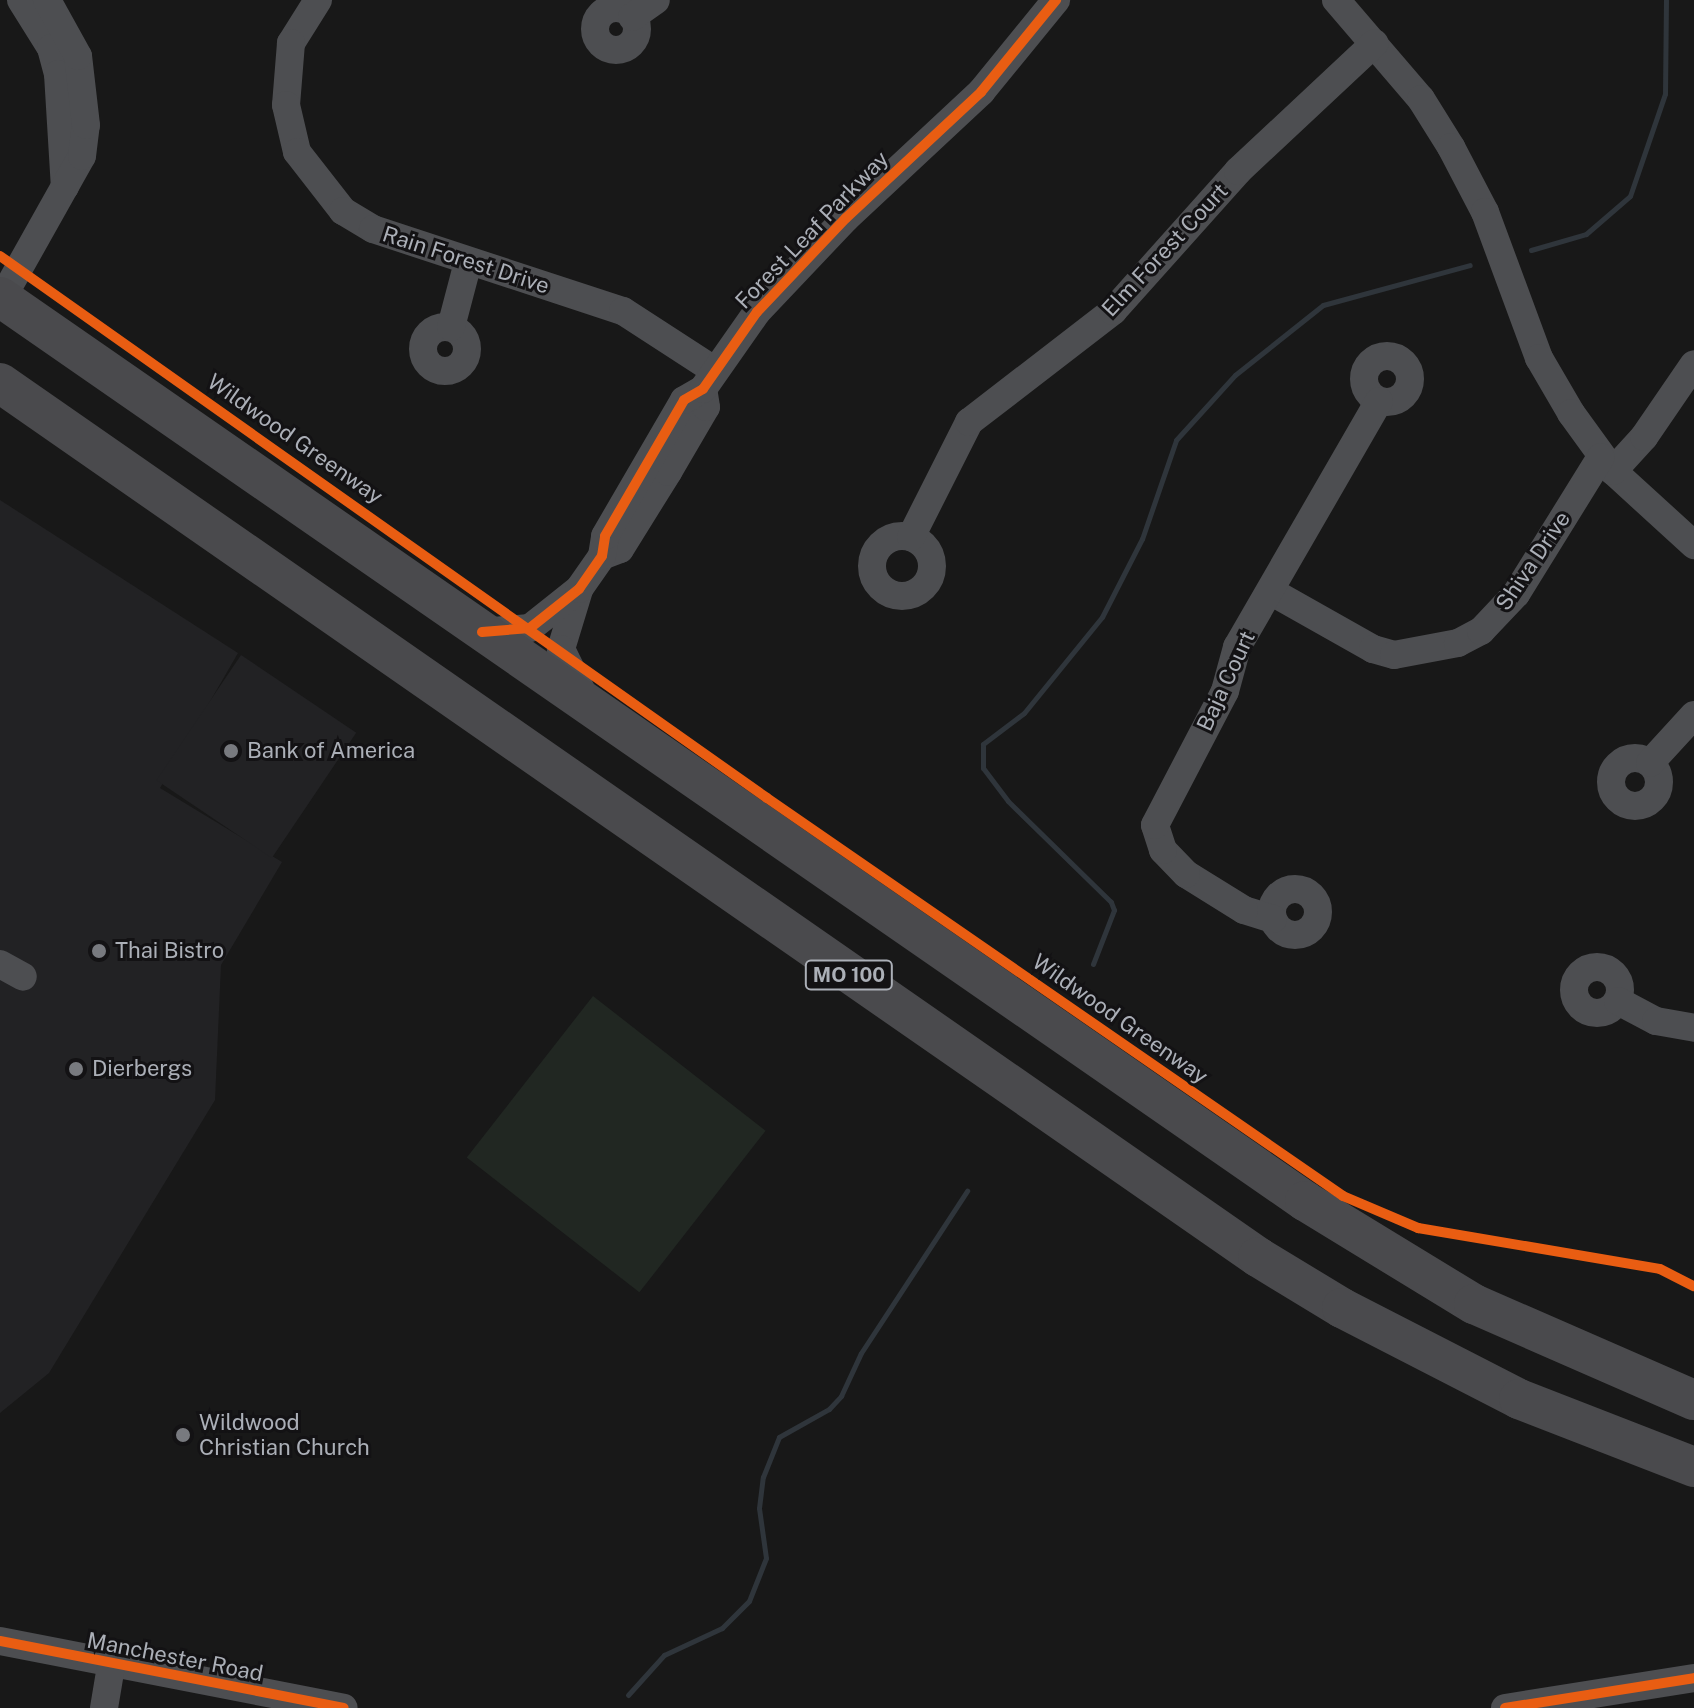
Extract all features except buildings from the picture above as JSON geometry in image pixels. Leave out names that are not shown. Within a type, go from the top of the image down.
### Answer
[{"type":"highway","name":"MO 100","points":[[1,300],[586,701],[1305,1201],[1474,1304],[1694,1400]]},
{"type":"highway","name":"MO 100","points":[[0,383],[1258,1257],[1342,1308],[1519,1399],[1694,1467]]},
{"type":"highway","points":[[0,411],[43,413]]},
{"type":"street","points":[[21,0],[47,39],[58,74],[65,187]]},
{"type":"street","points":[[1,300],[82,156],[84,85],[66,26],[47,0]]},
{"type":"street","name":"Rain Forest Drive","points":[[318,0],[291,43],[286,80],[297,152],[343,211],[373,229],[623,311],[709,380]]},
{"type":"street","points":[[632,17],[656,0]]},
{"type":"street","name":"Forest Leaf Parkway","points":[[482,632],[530,628],[579,589],[602,556],[620,549],[706,407],[709,380],[757,312],[846,218],[981,92],[1056,0]]},
{"type":"street","points":[[1336,0],[1421,99],[1469,178],[1539,358],[1607,464],[1694,545]]},
{"type":"street","name":"Elm Forest Court","points":[[911,537],[969,422],[1113,311],[1238,171],[1375,43]]},
{"type":"street","points":[[451,327],[468,262]]},
{"type":"street","name":"Shiva Drive","points":[[1272,592],[1384,652],[1413,653],[1458,643],[1481,631],[1516,594],[1607,464],[1644,437],[1694,364]]},
{"type":"street","name":"Baja Court","points":[[1273,919],[1234,905],[1186,874],[1163,850],[1155,825],[1225,691],[1237,647],[1272,592],[1379,401]]},
{"type":"street","name":"Forest Leaf Parkway","points":[[579,589],[561,649],[586,701]]},
{"type":"street","points":[[1650,763],[1694,715]]},
{"type":"street","points":[[1618,1001],[1656,1021],[1694,1028]]},
{"type":"street","name":"Manchester Road","points":[[0,1641],[111,1666],[344,1708]]},
{"type":"street","points":[[104,1708],[111,1666]]},
{"type":"street","points":[[1505,1708],[1628,1699],[1694,1678]]},
{"type":"shaded area","points":[[0,500],[238,653],[160,788],[282,862],[221,965],[215,1100],[49,1373],[0,1413]]},
{"type":"shaded area","points":[[241,655],[356,733],[272,858],[157,780]]},
{"type":"shaded area","points":[[593,996],[766,1131],[639,1292],[467,1158]]},
{"type":"waterway","points":[[1531,250],[1586,234],[1630,196],[1665,94],[1666,0]]},
{"type":"waterway","points":[[1093,964],[1114,910],[1111,902],[1008,801],[983,768],[983,744],[1024,713],[1102,617],[1142,539],[1176,440],[1235,375],[1323,305],[1470,265]]},
{"type":"waterway","points":[[628,1695],[664,1655],[722,1628],[749,1601],[766,1558],[759,1508],[763,1477],[779,1437],[829,1409],[841,1396],[861,1353],[967,1191]]},
{"type":"cycle path","points":[[482,632],[530,628],[579,589],[602,556],[605,536],[684,400],[703,389],[757,312],[846,218],[981,92],[1056,0]]},
{"type":"cycle path","name":"Wildwood Greenway","points":[[0,256],[767,798],[1343,1196],[1418,1228],[1660,1269],[1694,1286]]},
{"type":"cycle path","points":[[0,1641],[344,1708]]},
{"type":"cycle path","points":[[1505,1708],[1694,1678]]},
{"type":"place","name":"Bank of America","points":[[231,751]]},
{"type":"place","name":"Thai Bistro","points":[[99,951]]},
{"type":"place","name":"Dierbergs","points":[[76,1069]]},
{"type":"place","name":"Wildwood Christian Church","points":[[183,1435]]}]
